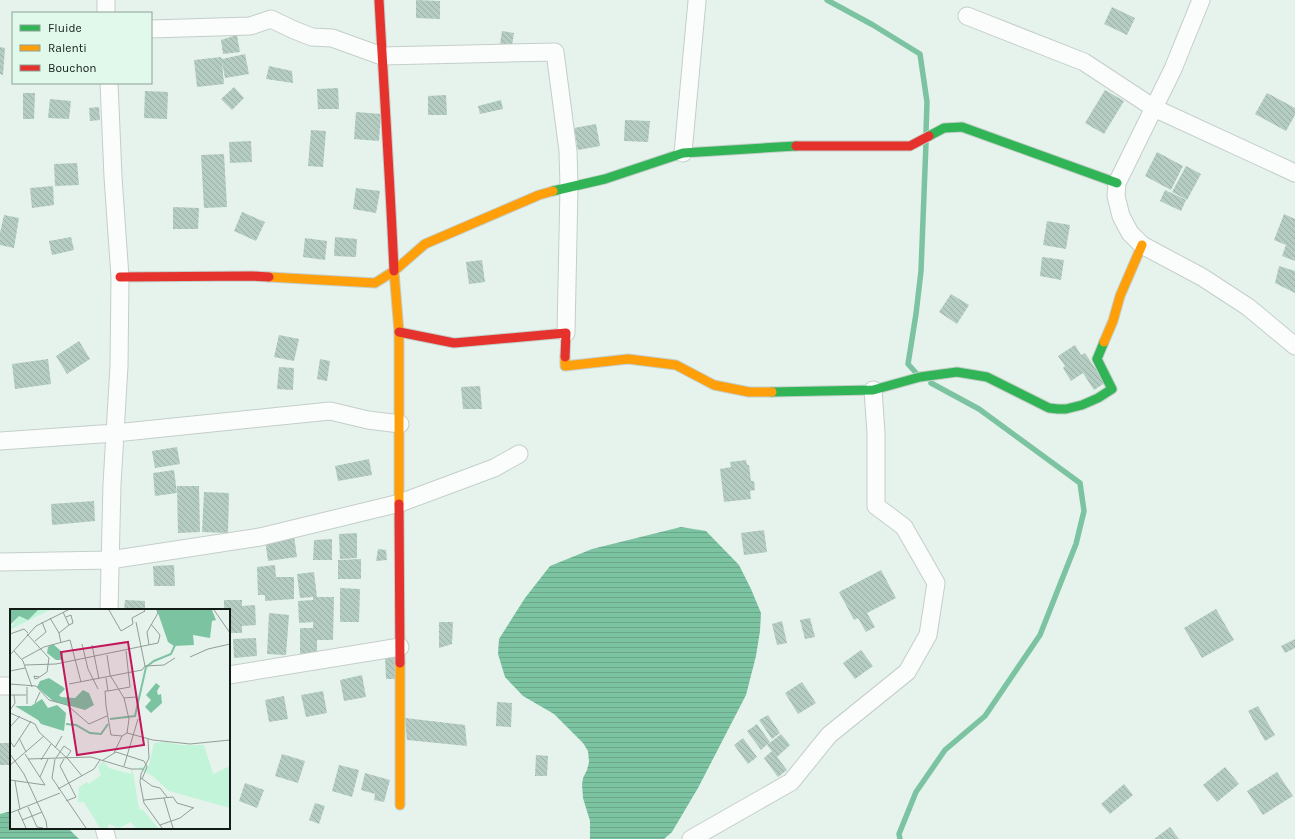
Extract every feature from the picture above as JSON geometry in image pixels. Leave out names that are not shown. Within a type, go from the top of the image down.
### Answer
[{"type":"street","points":[[106,0],[106,12]]},
{"type":"street","points":[[379,0],[394,271],[399,332],[400,805]]},
{"type":"street","points":[[1202,0],[1173,69],[1117,183],[1116,196],[1121,216],[1130,233],[1142,245],[1202,277],[1248,307],[1295,346]]},
{"type":"street","points":[[682,153],[697,1]]},
{"type":"street","points":[[967,16],[1084,62],[1154,108],[1295,173]]},
{"type":"street","points":[[152,30],[250,26],[271,18],[294,30],[312,37],[332,38],[382,56],[555,52],[568,151],[569,187],[565,366],[628,359],[676,365],[714,385],[749,392],[873,390],[920,377],[957,372],[987,377],[1049,408],[1059,410],[1070,409],[1097,399],[1112,389],[1097,359],[1113,321],[1120,296],[1142,245]]},
{"type":"street","points":[[109,84],[113,177],[120,277],[109,609]]},
{"type":"street","points":[[120,277],[252,276],[375,283],[394,271],[425,244],[539,195],[605,180],[682,153],[796,146],[910,146],[944,128],[962,127],[1117,183]]},
{"type":"street","points":[[399,332],[454,343],[566,333]]},
{"type":"street","points":[[691,839],[791,782],[829,735],[906,672],[928,635],[936,583],[904,527],[876,506],[876,433],[873,390]]},
{"type":"street","points":[[0,441],[115,433],[330,411],[368,420],[400,424]]},
{"type":"street","points":[[0,562],[110,560],[260,537],[400,503],[494,468],[518,454]]},
{"type":"street","points":[[230,675],[400,647]]},
{"type":"street","points":[[104,829],[107,839]]},
{"type":"shaded area","points":[[681,527],[706,531],[739,565],[761,613],[756,656],[746,695],[698,788],[672,832],[664,839],[590,839],[590,821],[583,798],[582,785],[589,762],[588,751],[583,743],[554,714],[523,696],[505,677],[498,654],[499,639],[525,598],[550,566],[592,549]]},
{"type":"shaded area","points":[[10,811],[10,829],[69,829],[79,839],[0,839],[0,814]]},
{"type":"building","points":[[416,0],[440,1],[440,19],[416,18]]},
{"type":"building","points":[[1112,7],[1135,18],[1127,35],[1104,24]]},
{"type":"building","points":[[502,31],[514,33],[511,52],[499,51]]},
{"type":"building","points":[[237,35],[240,52],[223,54],[221,40]]},
{"type":"building","points":[[0,47],[5,48],[3,75],[0,74]]},
{"type":"building","points":[[245,54],[249,74],[225,78],[222,62],[224,84],[197,87],[194,60],[221,57],[222,59]]},
{"type":"building","points":[[269,66],[292,71],[293,83],[266,79]]},
{"type":"building","points":[[234,87],[244,98],[232,110],[221,99]]},
{"type":"building","points":[[338,88],[339,109],[318,109],[317,89]]},
{"type":"building","points":[[1105,90],[1124,101],[1104,134],[1085,123]]},
{"type":"building","points":[[145,91],[168,92],[167,119],[144,118]]},
{"type":"building","points":[[23,93],[35,93],[34,119],[23,119]]},
{"type":"building","points":[[1267,93],[1295,108],[1295,115],[1286,131],[1255,114]]},
{"type":"building","points":[[446,95],[447,115],[428,115],[428,96]]},
{"type":"building","points":[[50,99],[71,101],[69,119],[48,118]]},
{"type":"building","points":[[501,100],[503,109],[480,114],[478,106]]},
{"type":"building","points":[[99,107],[100,120],[90,121],[89,108]]},
{"type":"building","points":[[356,112],[381,114],[379,141],[354,139]]},
{"type":"building","points":[[625,120],[650,121],[648,142],[624,141]]},
{"type":"building","points":[[596,124],[600,146],[578,150],[574,128]]},
{"type":"building","points":[[311,130],[326,131],[323,167],[308,166]]},
{"type":"building","points":[[251,141],[252,162],[230,163],[229,142]]},
{"type":"building","points":[[1157,152],[1183,166],[1171,190],[1145,176]]},
{"type":"building","points":[[224,154],[227,207],[204,208],[201,155]]},
{"type":"building","points":[[77,163],[79,185],[55,186],[54,164]]},
{"type":"building","points":[[1186,166],[1201,174],[1187,200],[1172,192]]},
{"type":"building","points":[[53,186],[54,205],[32,208],[30,188]]},
{"type":"building","points":[[356,188],[380,191],[376,213],[353,209]]},
{"type":"building","points":[[1165,190],[1186,200],[1181,211],[1160,201]]},
{"type":"building","points":[[173,207],[199,208],[198,229],[173,229]]},
{"type":"building","points":[[242,212],[265,222],[256,241],[234,231]]},
{"type":"building","points":[[1284,214],[1295,219],[1295,261],[1282,256],[1286,245],[1274,240]]},
{"type":"building","points":[[4,215],[19,218],[14,248],[0,245],[0,233]]},
{"type":"building","points":[[1047,221],[1070,225],[1066,249],[1043,245]]},
{"type":"building","points":[[71,237],[74,250],[52,255],[49,241]]},
{"type":"building","points":[[335,237],[357,239],[356,257],[334,256]]},
{"type":"building","points":[[305,238],[327,241],[325,260],[303,257]]},
{"type":"building","points":[[1042,257],[1064,260],[1061,280],[1040,276]]},
{"type":"building","points":[[482,260],[485,282],[469,284],[466,262]]},
{"type":"building","points":[[1279,266],[1295,271],[1295,293],[1275,283]]},
{"type":"building","points":[[951,294],[969,305],[957,324],[939,312]]},
{"type":"building","points":[[279,335],[299,339],[294,361],[274,357]]},
{"type":"building","points":[[79,341],[90,359],[67,374],[56,356]]},
{"type":"building","points":[[1075,345],[1081,355],[1085,353],[1105,383],[1094,390],[1083,373],[1071,381],[1063,368],[1065,366],[1058,356]]},
{"type":"building","points":[[48,359],[51,384],[15,389],[12,364]]},
{"type":"building","points":[[320,359],[330,361],[327,381],[317,379]]},
{"type":"building","points":[[279,367],[294,368],[293,390],[277,389]]},
{"type":"building","points":[[480,386],[482,409],[463,409],[461,387]]},
{"type":"building","points":[[177,447],[180,464],[155,468],[152,451]]},
{"type":"building","points":[[369,459],[372,475],[338,481],[335,466]]},
{"type":"building","points":[[746,460],[747,465],[749,465],[751,481],[754,481],[755,490],[750,491],[751,499],[724,502],[720,469],[731,467],[730,462]]},
{"type":"building","points":[[174,470],[177,493],[155,496],[153,473]]},
{"type":"building","points":[[177,486],[199,486],[200,532],[178,533]]},
{"type":"building","points":[[204,492],[229,493],[228,533],[202,532]]},
{"type":"building","points":[[94,501],[95,521],[52,525],[51,504]]},
{"type":"building","points":[[764,530],[767,552],[744,555],[741,533]]},
{"type":"building","points":[[357,533],[357,558],[340,559],[339,534]]},
{"type":"building","points":[[294,536],[297,557],[268,561],[265,540]]},
{"type":"building","points":[[332,539],[332,560],[313,560],[314,540]]},
{"type":"building","points":[[378,549],[386,550],[387,560],[376,561]]},
{"type":"building","points":[[361,559],[361,579],[338,579],[338,560]]},
{"type":"building","points":[[174,565],[175,586],[154,586],[153,566]]},
{"type":"building","points":[[275,565],[276,577],[294,577],[294,599],[265,601],[265,595],[258,595],[257,567]]},
{"type":"building","points":[[881,570],[896,598],[867,613],[875,627],[866,632],[858,618],[854,620],[839,592]]},
{"type":"building","points":[[314,572],[317,597],[334,597],[333,640],[317,640],[317,658],[300,658],[300,628],[313,628],[313,622],[299,623],[298,601],[313,600],[313,597],[300,598],[297,574]]},
{"type":"building","points":[[340,588],[360,589],[359,622],[340,622]]},
{"type":"building","points":[[125,600],[145,601],[145,609],[124,609]]},
{"type":"building","points":[[224,600],[242,600],[242,606],[255,605],[256,625],[242,626],[242,633],[230,633],[230,609],[224,609]]},
{"type":"building","points":[[1216,609],[1234,640],[1202,658],[1184,628]]},
{"type":"building","points":[[269,613],[289,615],[286,655],[267,654]]},
{"type":"building","points":[[810,618],[815,637],[805,639],[800,620]]},
{"type":"building","points":[[782,621],[787,643],[777,645],[772,624]]},
{"type":"building","points":[[439,622],[453,622],[452,644],[439,648]]},
{"type":"building","points":[[256,638],[257,656],[234,658],[233,639]]},
{"type":"building","points":[[1295,639],[1295,648],[1285,653],[1281,646]]},
{"type":"building","points":[[861,650],[873,666],[855,679],[843,663]]},
{"type":"building","points":[[385,655],[395,655],[396,679],[386,679]]},
{"type":"building","points":[[362,675],[366,697],[344,701],[340,680]]},
{"type":"building","points":[[802,682],[816,703],[798,714],[785,693]]},
{"type":"building","points":[[323,691],[327,713],[306,717],[301,695]]},
{"type":"building","points":[[284,696],[288,719],[269,722],[265,700]]},
{"type":"building","points":[[497,702],[512,703],[511,727],[496,726]]},
{"type":"building","points":[[1258,706],[1275,735],[1265,741],[1248,711]]},
{"type":"building","points":[[768,715],[780,733],[772,739],[759,720]]},
{"type":"building","points":[[405,718],[465,725],[467,746],[407,740]]},
{"type":"building","points":[[757,724],[770,742],[761,750],[747,731]]},
{"type":"building","points":[[781,734],[790,745],[777,757],[787,770],[778,777],[764,758],[772,751],[767,745]]},
{"type":"building","points":[[743,738],[757,757],[748,764],[734,745]]},
{"type":"building","points":[[0,743],[10,743],[10,765],[0,765]]},
{"type":"building","points":[[282,754],[305,761],[298,783],[275,776]]},
{"type":"building","points":[[536,755],[548,756],[547,776],[535,776]]},
{"type":"building","points":[[339,765],[359,770],[352,797],[332,791]]},
{"type":"building","points":[[1225,767],[1239,784],[1217,802],[1203,785]]},
{"type":"building","points":[[1277,772],[1293,796],[1263,815],[1247,791]]},
{"type":"building","points":[[365,773],[390,780],[384,802],[374,800],[375,794],[361,790]]},
{"type":"building","points":[[245,783],[264,790],[257,808],[239,801]]},
{"type":"building","points":[[1124,784],[1133,795],[1110,814],[1101,804]]},
{"type":"building","points":[[315,803],[325,806],[319,824],[309,820]]},
{"type":"building","points":[[1170,827],[1179,839],[1154,839]]},
{"type":"waterway","points":[[827,0],[873,25],[920,54],[927,102],[926,132]]},
{"type":"waterway","points":[[917,374],[908,364],[921,271],[926,143]]},
{"type":"waterway","points":[[900,839],[899,834],[916,792],[945,750],[985,716],[1040,635],[1076,544],[1084,511],[1080,483],[979,409],[931,383]]},
{"type":"traffic: fast","points":[[929,136],[944,128],[962,127],[1117,183]]},
{"type":"traffic: fast","points":[[553,191],[605,179],[683,153],[796,146]]},
{"type":"traffic: fast","points":[[772,392],[873,390],[920,377],[957,372],[987,377],[1049,408],[1066,409],[1082,405],[1098,398],[1112,389],[1097,359],[1104,342]]},
{"type":"traffic: slow","points":[[269,277],[375,283],[394,271],[425,244],[539,195],[553,191]]},
{"type":"traffic: slow","points":[[1104,342],[1113,321],[1120,296],[1142,245]]},
{"type":"traffic: slow","points":[[394,271],[399,332],[399,504]]},
{"type":"traffic: slow","points":[[565,357],[565,366],[628,359],[676,365],[714,385],[749,392],[772,392]]},
{"type":"traffic: slow","points":[[400,663],[400,805]]},
{"type":"traffic: jam","points":[[379,0],[394,271]]},
{"type":"traffic: jam","points":[[796,146],[910,146],[929,136]]},
{"type":"traffic: jam","points":[[120,277],[269,277]]},
{"type":"traffic: jam","points":[[399,332],[454,343],[566,333],[565,357]]},
{"type":"traffic: jam","points":[[399,504],[400,663]]}]
